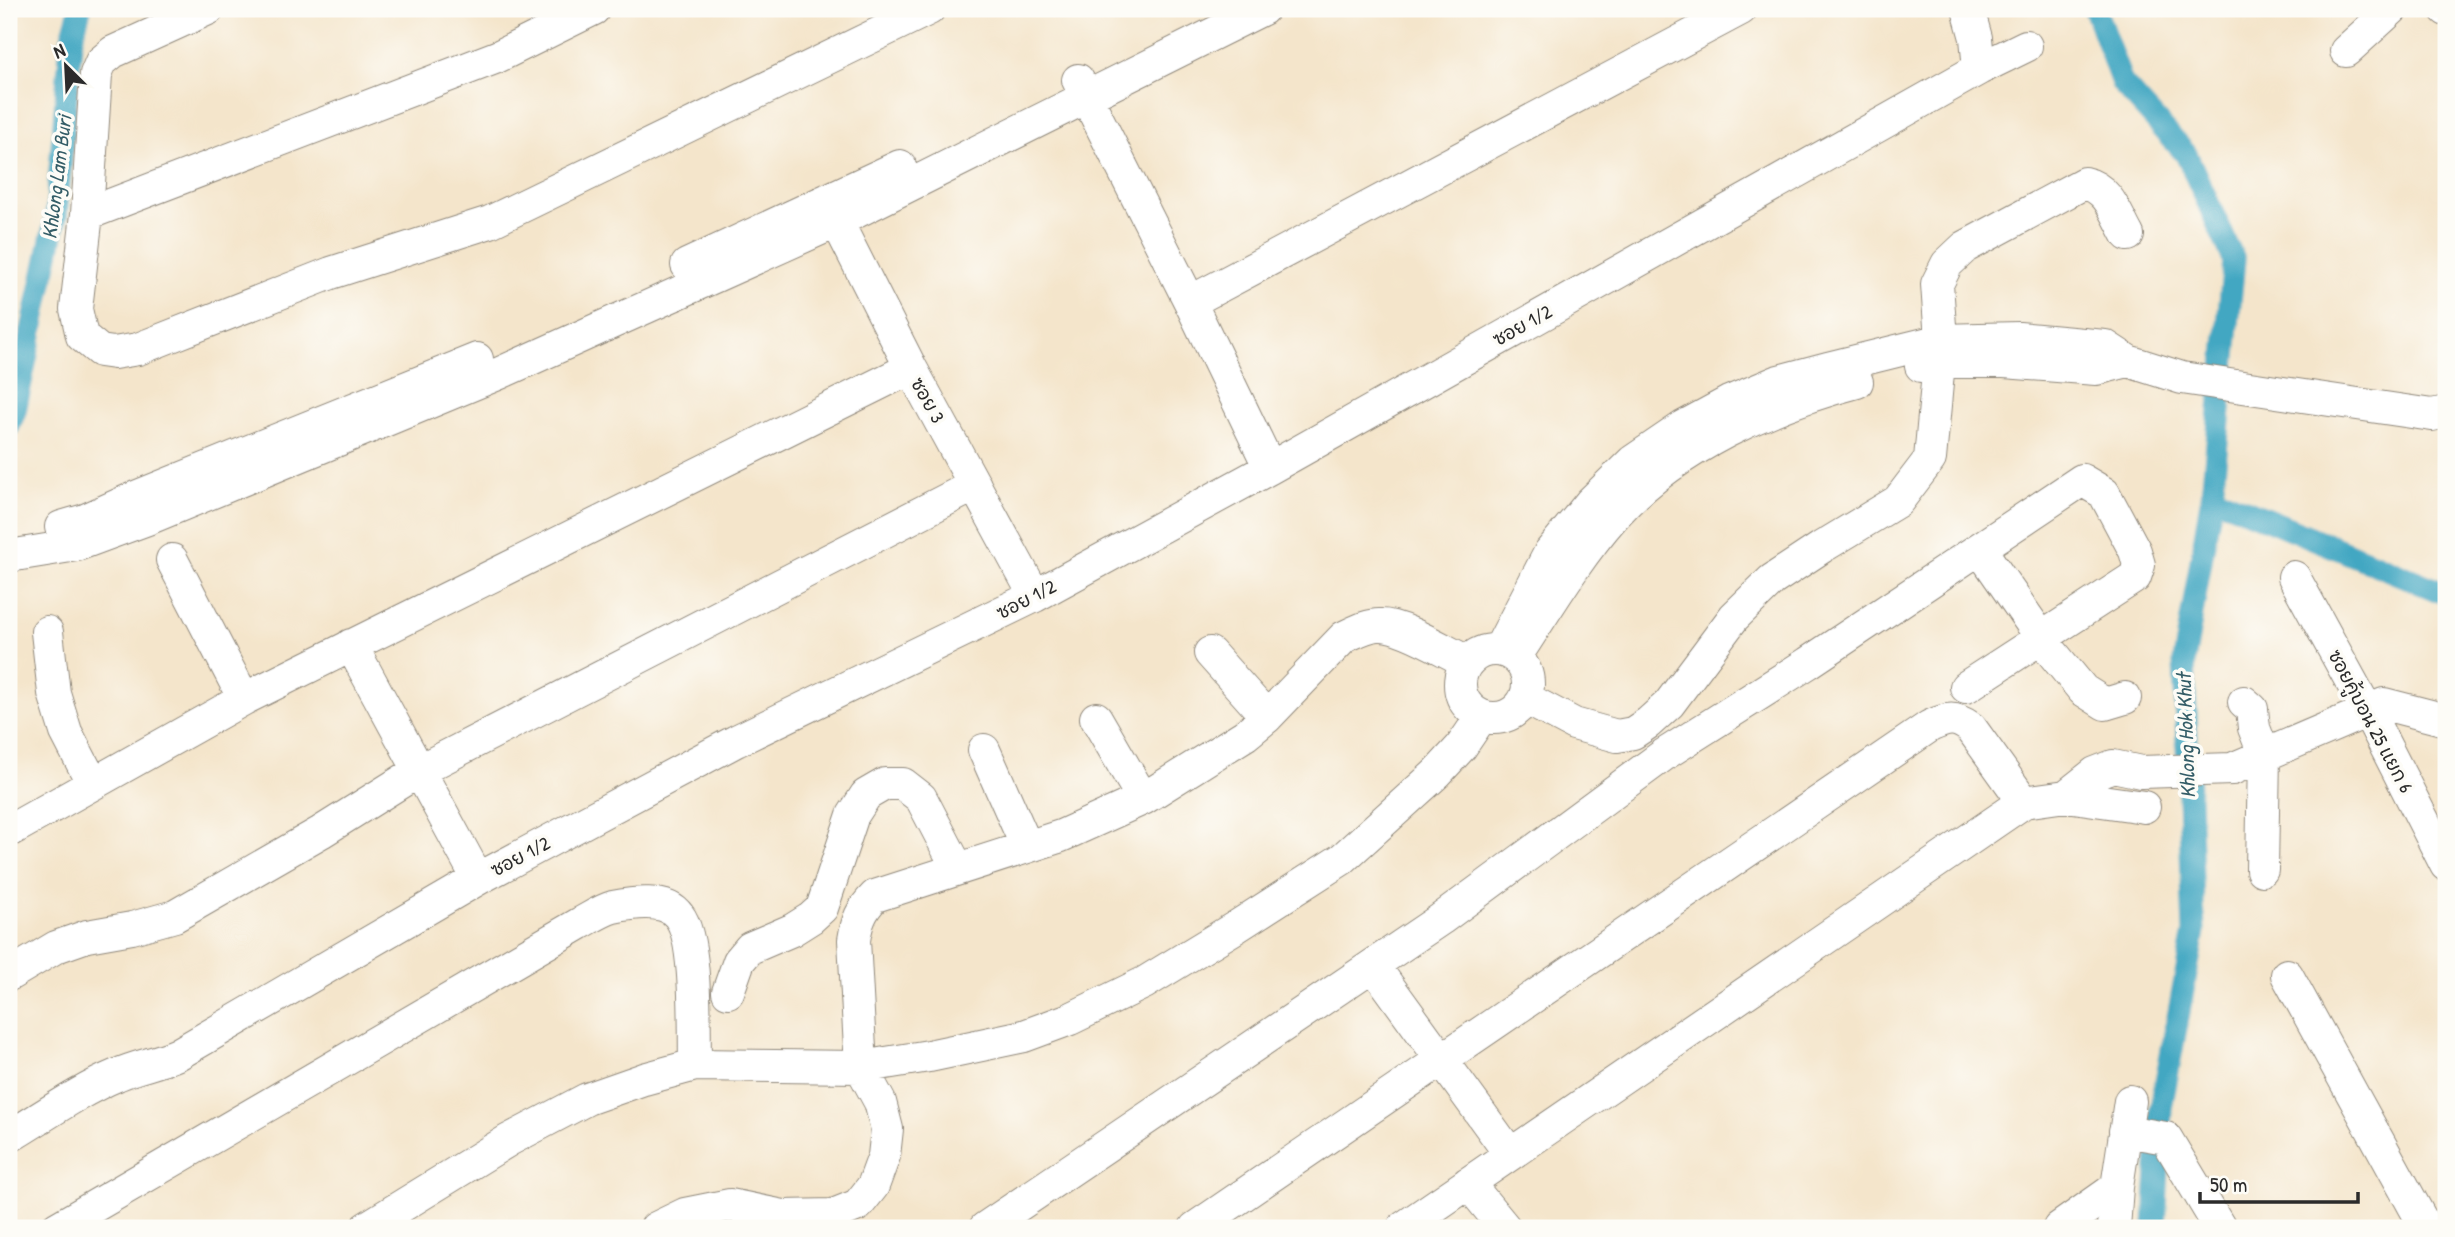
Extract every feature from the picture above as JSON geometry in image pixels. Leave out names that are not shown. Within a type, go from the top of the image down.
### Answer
[{"type":"street","points":[[208,9],[113,52],[101,62],[96,74],[87,214],[76,309],[82,336],[100,351],[114,353],[138,349],[331,273],[490,222],[929,9]]},
{"type":"street","points":[[87,214],[497,57],[594,9]]},
{"type":"street","points":[[1082,88],[1220,9]]},
{"type":"street","points":[[9,556],[77,545],[150,518],[500,373],[1082,88],[1263,9]]},
{"type":"street","points":[[1190,302],[1741,9]]},
{"type":"street","points":[[1968,9],[1976,38],[1979,69]]},
{"type":"street","points":[[2346,51],[2392,9]]},
{"type":"street","name":"ซอย 1/2","points":[[9,1137],[95,1084],[178,1054],[478,879],[736,741],[1035,596],[1270,468],[1979,69],[2026,46]]},
{"type":"street","points":[[1082,88],[1270,468]]},
{"type":"street","points":[[1525,698],[1574,724],[1617,736],[1633,733],[1648,723],[1669,705],[1734,617],[1772,580],[1898,501],[1930,459],[1940,351],[1937,284],[1947,264],[1965,247],[2084,183],[2096,186],[2106,195],[2128,235]]},
{"type":"street","points":[[9,539],[38,534],[85,520],[831,211]]},
{"type":"street","name":"ซอย 3","points":[[831,211],[911,368],[1035,596]]},
{"type":"street","points":[[1507,654],[1615,515],[1632,482],[1651,481],[1768,399],[1779,381],[2019,338],[2105,346],[2128,361],[2182,378],[2227,386],[2432,415],[2446,412]]},
{"type":"street","points":[[9,831],[244,699],[911,368]]},
{"type":"street","points":[[985,1228],[1441,919],[1665,754],[1808,663],[2082,480],[2104,493],[2135,551],[2139,565],[2135,578],[1966,687]]},
{"type":"street","points":[[9,975],[56,947],[87,936],[132,928],[175,916],[321,832],[420,770],[975,485]]},
{"type":"street","points":[[1979,549],[2040,638],[2083,690],[2105,704],[2125,698]]},
{"type":"street","points":[[172,559],[244,699]]},
{"type":"street","name":"ซอยคู้บอน 25 แยก 6","points":[[2294,577],[2367,710],[2446,865]]},
{"type":"street","points":[[656,1228],[685,1214],[730,1205],[783,1222],[833,1215],[858,1205],[873,1186],[884,1156],[887,1129],[880,1102],[861,1067],[854,940],[857,921],[863,908],[874,896],[1061,836],[1143,799],[1222,751],[1267,717],[1344,637],[1379,624],[1396,627],[1468,662]]},
{"type":"street","points":[[47,632],[54,693],[66,732],[93,784]]},
{"type":"street","points":[[351,645],[478,879]]},
{"type":"street","points":[[1482,652],[1507,654],[1525,669],[1528,683],[1525,698],[1518,708],[1507,715],[1495,718],[1482,716],[1469,707],[1461,693],[1461,677],[1468,662],[1482,652]]},
{"type":"street","points":[[1210,653],[1267,717]]},
{"type":"street","points":[[2244,702],[2252,709],[2254,728],[2244,758],[2262,870]]},
{"type":"street","points":[[2066,796],[2095,773],[2132,763],[2244,758],[2384,704],[2446,720]]},
{"type":"street","points":[[366,1228],[509,1140],[587,1099],[644,1079],[695,1065],[861,1067],[1024,1036],[1070,1019],[1144,983],[1342,859],[1437,773],[1461,747],[1482,716]]},
{"type":"street","points":[[1096,718],[1143,799]]},
{"type":"street","points":[[1195,1228],[1930,726],[1951,719],[1960,720],[1971,728],[2024,802]]},
{"type":"street","points":[[984,750],[1027,847]]},
{"type":"street","points":[[728,992],[739,961],[750,948],[792,930],[822,908],[853,815],[866,795],[885,784],[903,784],[921,797],[958,869]]},
{"type":"street","points":[[1403,1228],[2024,802],[2066,796],[2144,807]]},
{"type":"street","points":[[57,1228],[579,924],[611,908],[643,904],[664,905],[679,916],[686,932],[691,959],[695,1065]]},
{"type":"street","points":[[1373,965],[1510,1154]]},
{"type":"street","points":[[2287,975],[2426,1228]]},
{"type":"street","points":[[2114,1228],[2117,1187],[2141,1126],[2220,1228]]},
{"type":"street","points":[[1468,1183],[1505,1228]]},
{"type":"street","points":[[2059,1228],[2117,1187]]},
{"type":"waterway","name":"Khlong Lam Buri","points":[[9,426],[15,411],[56,216],[71,42],[80,9]]},
{"type":"waterway","points":[[2095,9],[2122,83],[2186,154],[2234,260],[2212,496]]},
{"type":"waterway","name":"Khlong Hok Khut","points":[[2155,1228],[2161,1108],[2194,932],[2184,661],[2212,496],[2446,594]]}]
